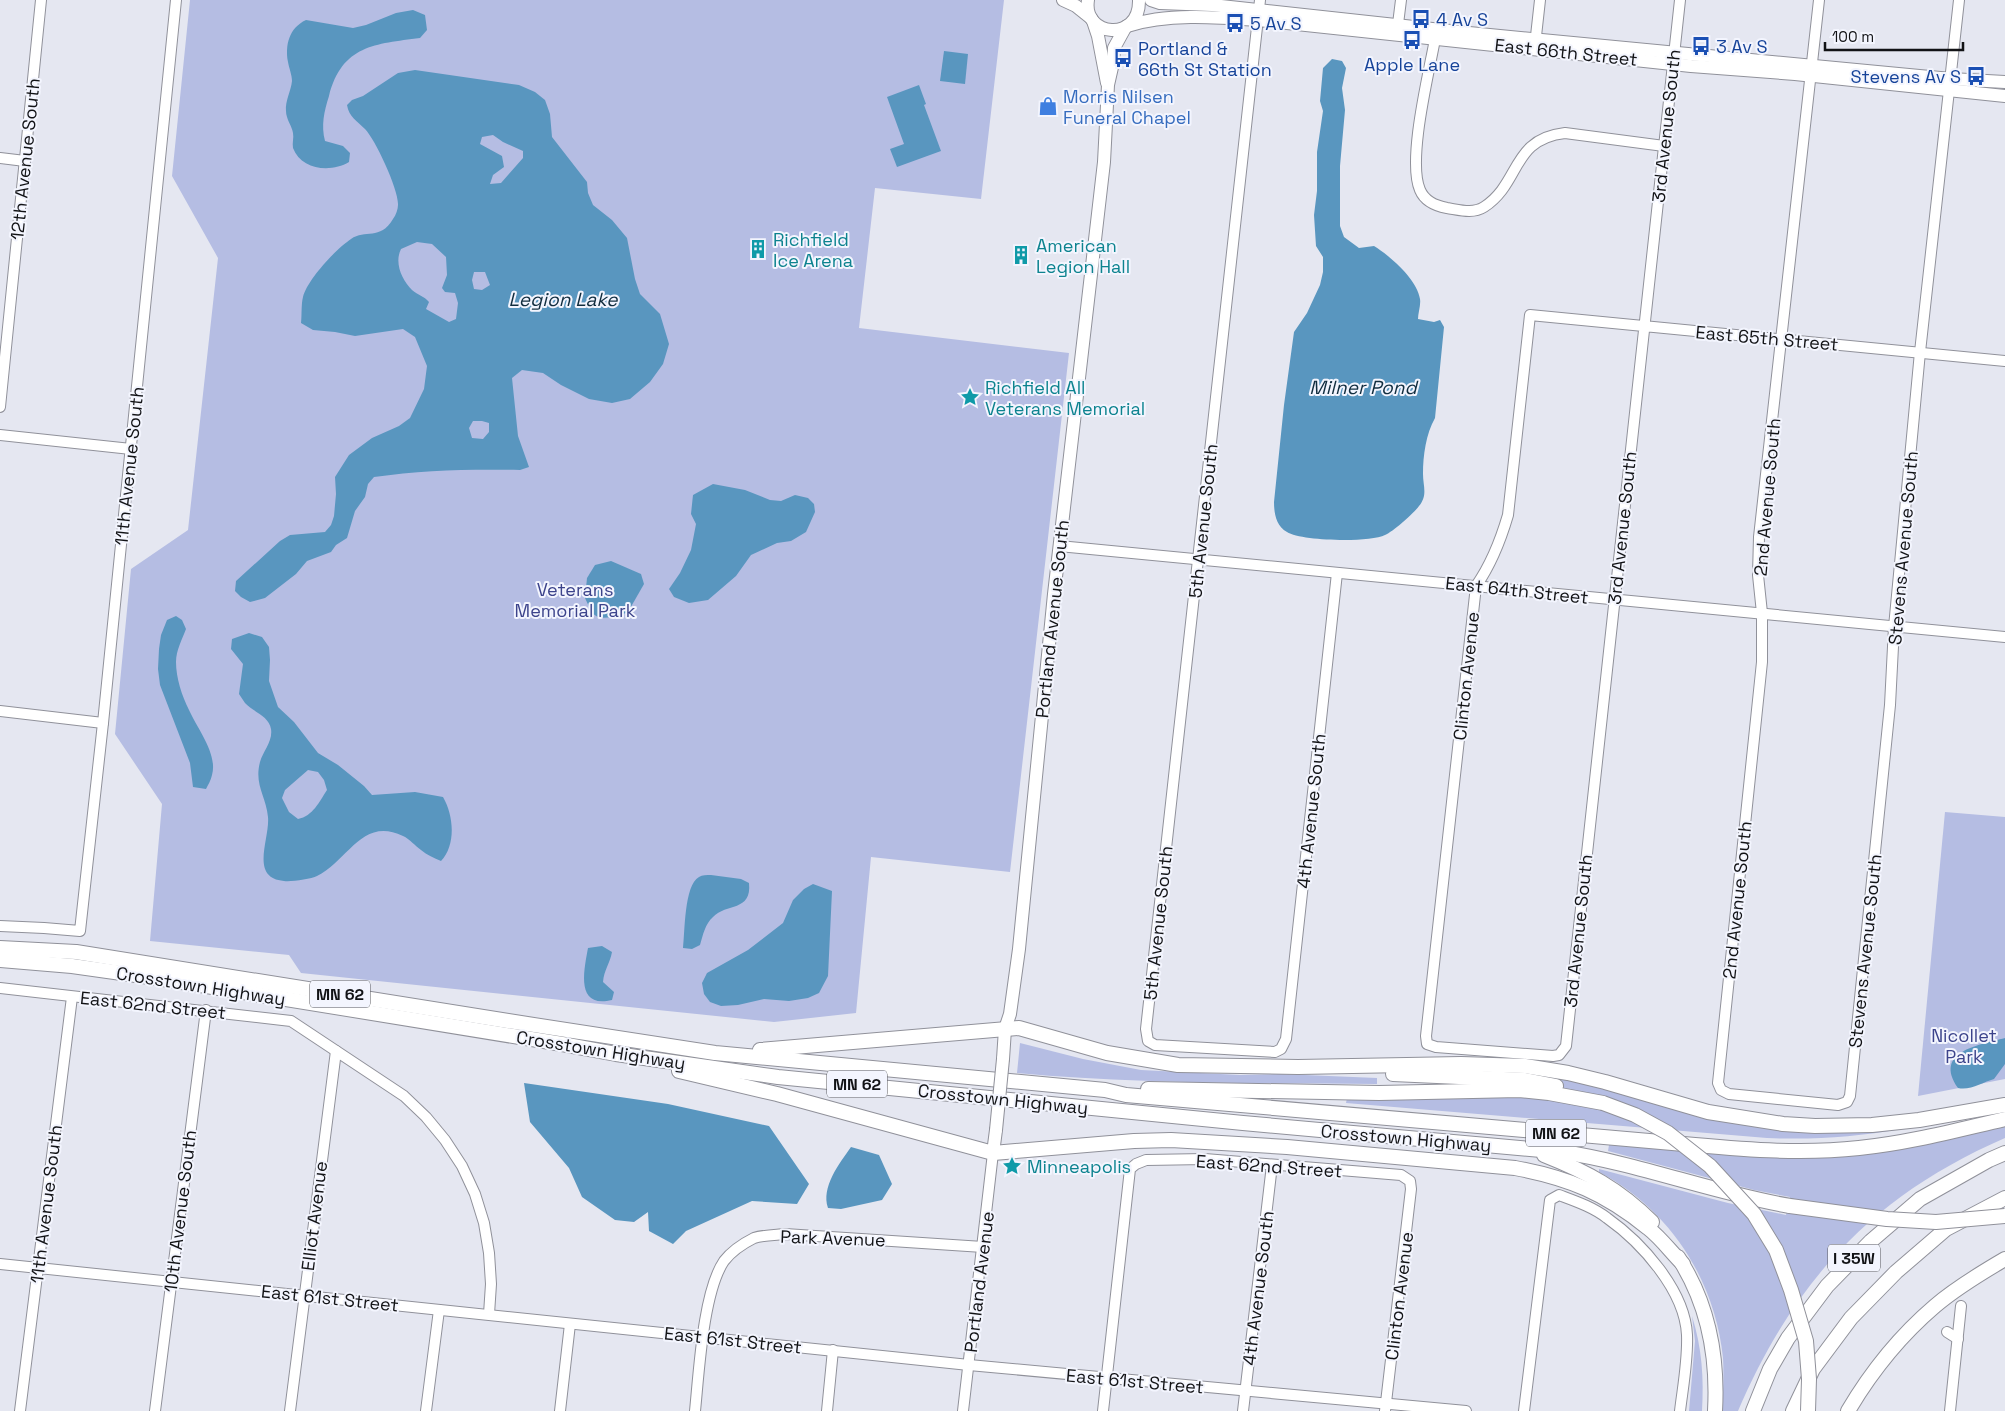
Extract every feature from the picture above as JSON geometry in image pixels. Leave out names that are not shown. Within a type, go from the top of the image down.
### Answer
[{"type":"highway","name":"Crosstown Highway","points":[[0,948],[76,952],[715,1053],[1105,1090],[1126,1095],[1217,1104],[1780,1151],[1822,1151],[1906,1142],[2005,1119]]},
{"type":"highway","name":"Crosstown Highway","points":[[0,960],[72,966],[157,978],[553,1042],[616,1054],[778,1077],[1563,1152],[1604,1160],[1754,1200],[1887,1219],[1936,1222],[2005,1216]]},
{"type":"highway","points":[[715,1053],[1019,1028],[1107,1053],[1178,1065],[1298,1068],[1461,1064],[1525,1066],[1568,1073],[1605,1082],[1708,1112],[1742,1119],[1815,1126],[1863,1125],[1910,1121],[2005,1106]]},
{"type":"highway","points":[[616,1054],[776,1094],[993,1153],[1134,1141],[1171,1140],[1288,1147],[1516,1168],[1553,1175],[1585,1187],[1616,1204],[1649,1229],[1683,1264]]},
{"type":"highway","points":[[1298,1068],[1317,1071],[1525,1080],[1586,1094],[1668,1133],[1710,1166],[1754,1214],[1776,1250],[1792,1290],[1806,1341],[1809,1379],[1808,1411]]},
{"type":"highway","points":[[1105,1090],[1379,1093],[1519,1090],[1549,1093],[1603,1103]]},
{"type":"highway","points":[[1534,1150],[1580,1169],[1597,1179],[1635,1205],[1664,1234],[1683,1264],[1704,1306],[1714,1354],[1715,1411]]},
{"type":"highway","name":"I 35W","points":[[1753,1411],[1770,1370],[1784,1346],[1833,1280],[1871,1241],[1920,1199],[2005,1153]]},
{"type":"highway","name":"I 35W","points":[[1794,1411],[1813,1369],[1851,1318],[1896,1272],[1946,1229],[2005,1198]]},
{"type":"highway","points":[[1848,1411],[1861,1389],[1892,1349],[1936,1305],[1978,1275],[2005,1259]]},
{"type":"main road","points":[[1063,0],[1076,6],[1092,20]]},
{"type":"main road","name":"Portland Avenue South","points":[[1088,0],[1088,11],[1098,36],[1108,85]]},
{"type":"main road","name":"Portland Avenue South","points":[[993,1153],[1005,1029],[1010,1014],[1019,949],[1059,546],[1104,162],[1108,85],[1114,48],[1126,27],[1137,15],[1139,0]]},
{"type":"main road","name":"East 66th Street","points":[[1151,0],[1160,3],[1259,10],[1398,30],[1950,84],[2005,96]]},
{"type":"main road","name":"East 66th Street","points":[[1092,20],[1108,30],[1117,30],[1144,21],[1220,17],[1259,10]]},
{"type":"main road","name":"East 66th Street","points":[[1398,30],[1435,39],[1535,44]]},
{"type":"main road","name":"East 66th Street","points":[[1950,84],[2005,82]]},
{"type":"street","name":"12th Avenue South","points":[[0,407],[42,0]]},
{"type":"street","name":"11th Avenue South","points":[[0,926],[80,931],[103,723],[176,0]]},
{"type":"street","points":[[1398,30],[1401,0]]},
{"type":"street","points":[[1535,44],[1540,0]]},
{"type":"street","name":"3rd Avenue South","points":[[1559,1055],[1566,1046],[1680,0]]},
{"type":"street","name":"2nd Avenue South","points":[[1819,0],[1760,537],[1758,574],[1762,614],[1762,662],[1718,1083],[1721,1090],[1729,1094],[1828,1104],[1847,1102],[1850,1096]]},
{"type":"street","name":"Stevens Avenue South","points":[[1850,1096],[1890,705],[1894,626],[1920,352],[1959,0]]},
{"type":"street","name":"5th Avenue South","points":[[1259,10],[1146,1029],[1148,1041],[1155,1045],[1274,1052],[1282,1049]]},
{"type":"street","points":[[1435,39],[1416,156],[1420,191],[1432,204],[1468,212],[1484,207],[1506,183],[1525,152],[1543,138],[1554,134],[1565,133],[1664,146]]},
{"type":"street","points":[[0,158],[25,161]]},
{"type":"street","name":"East 65th Street","points":[[1530,315],[2005,361]]},
{"type":"street","name":"Clinton Avenue","points":[[1530,315],[1508,515],[1504,529],[1483,576],[1476,586],[1427,1026],[1427,1044],[1436,1047],[1559,1055]]},
{"type":"street","points":[[0,435],[130,449]]},
{"type":"street","name":"East 64th Street","points":[[1059,546],[2005,637]]},
{"type":"street","name":"4th Avenue South","points":[[1282,1049],[1286,1039],[1337,573]]},
{"type":"street","points":[[0,711],[103,723]]},
{"type":"street","name":"East 62nd Street","points":[[0,988],[291,1021],[354,1062],[404,1096],[426,1116],[462,1166],[475,1194],[484,1223],[491,1276],[489,1314]]},
{"type":"street","name":"11th Avenue South","points":[[20,1411],[72,997]]},
{"type":"street","name":"10th Avenue South","points":[[155,1411],[206,1010]]},
{"type":"street","name":"Elliot Avenue","points":[[290,1411],[336,1051]]},
{"type":"street","name":"Portland Avenue","points":[[963,1411],[993,1153]]},
{"type":"street","name":"East 62nd Street","points":[[1107,1378],[1130,1170],[1136,1164],[1146,1160],[1206,1160],[1401,1175],[1410,1181]]},
{"type":"street","name":"4th Avenue South","points":[[1244,1411],[1272,1165]]},
{"type":"street","name":"Clinton Avenue","points":[[1385,1407],[1411,1189],[1410,1181]]},
{"type":"street","points":[[1524,1411],[1550,1200],[1559,1195],[1578,1202],[1606,1217],[1636,1242],[1657,1265],[1682,1311],[1687,1334],[1680,1411]]},
{"type":"street","name":"Park Avenue","points":[[695,1411],[709,1300],[715,1280],[725,1261],[739,1247],[756,1238],[785,1234],[983,1246]]},
{"type":"street","name":"East 61st Street","points":[[0,1264],[171,1280],[570,1324],[1246,1391],[1385,1407],[1466,1411]]},
{"type":"street","points":[[1950,1411],[1962,1306]]},
{"type":"street","points":[[426,1411],[439,1310]]},
{"type":"street","points":[[560,1411],[570,1324]]},
{"type":"street","points":[[1947,1332],[1958,1339]]},
{"type":"street","points":[[827,1411],[833,1350]]},
{"type":"street","points":[[1103,1411],[1107,1378]]},
{"type":"green space","name":"Veterans Memorial Park","points":[[190,0],[1004,0],[981,199],[875,188],[859,328],[1069,353],[1010,872],[871,857],[856,1013],[774,1022],[301,973],[289,955],[150,941],[162,804],[115,734],[131,569],[188,530],[218,258],[172,176]]},
{"type":"green space","name":"Nicollet Park","points":[[1945,812],[2005,817],[2005,1079],[1918,1096]]},
{"type":"green space","points":[[1020,1043],[1083,1059],[1141,1070],[1240,1075],[1281,1074],[1377,1078],[1377,1084],[1152,1081],[1017,1073]]},
{"type":"green space","points":[[1475,1068],[1558,1076],[1682,1110],[1901,1126],[1901,1129],[1834,1137],[1801,1139],[1767,1138],[1346,1103],[1347,1098],[1506,1096],[1537,1099],[1541,1076],[1482,1071]]},
{"type":"green space","points":[[2005,1124],[2005,1138],[1958,1161],[1916,1186],[1878,1215],[1843,1247],[1813,1282],[1785,1321],[1760,1364],[1738,1411],[1722,1411],[1723,1358],[1718,1329],[1710,1301],[1699,1274],[1667,1226],[1624,1187],[1599,1172],[1599,1169],[1728,1203],[1786,1215],[1790,1197],[1754,1190],[1608,1151],[1609,1145],[1763,1156]]},
{"type":"green space","points":[[1692,1316],[1702,1363],[1702,1411],[1689,1411],[1695,1341]]},
{"type":"water","points":[[413,10],[425,15],[427,30],[420,38],[389,42],[362,50],[342,66],[335,79],[324,113],[325,141],[343,146],[350,153],[349,162],[334,168],[325,168],[309,165],[303,161],[293,148],[293,133],[286,111],[292,81],[287,49],[292,32],[300,23],[306,20],[353,28],[396,13]]},
{"type":"water","points":[[944,51],[968,54],[965,84],[940,81]]},
{"type":"water","name":"Milner Pond","points":[[1332,59],[1342,61],[1346,68],[1342,88],[1345,110],[1340,166],[1340,226],[1344,237],[1359,248],[1374,246],[1395,262],[1418,291],[1420,301],[1418,319],[1434,322],[1440,320],[1444,327],[1435,418],[1429,431],[1424,452],[1424,494],[1422,502],[1403,522],[1385,535],[1377,538],[1351,540],[1320,539],[1287,532],[1278,523],[1274,506],[1284,405],[1294,332],[1307,313],[1320,285],[1323,272],[1323,257],[1316,246],[1314,215],[1317,191],[1317,152],[1323,111],[1320,101],[1323,68]]},
{"type":"water","name":"Legion Lake","points":[[415,70],[519,85],[535,92],[545,100],[550,114],[552,137],[587,182],[588,193],[593,205],[612,220],[627,238],[640,294],[660,314],[669,344],[663,364],[650,382],[630,399],[612,403],[589,399],[561,385],[543,373],[522,370],[512,378],[518,436],[529,467],[520,470],[447,470],[374,477],[368,484],[365,497],[355,511],[347,538],[336,545],[331,552],[307,561],[296,574],[265,598],[250,602],[235,591],[236,581],[280,541],[290,535],[325,532],[331,525],[334,516],[335,477],[349,455],[372,438],[399,426],[410,418],[424,389],[427,366],[415,337],[403,329],[355,336],[313,330],[301,323],[302,300],[310,282],[323,265],[356,236],[383,230],[397,212],[398,205],[395,188],[386,165],[375,143],[365,129],[351,116],[347,105],[352,100],[363,96],[398,73]],"holes":[[[493,135],[523,151],[523,158],[501,183],[490,184],[493,175],[504,167],[502,156],[480,144],[482,137]],[[417,242],[432,244],[446,257],[447,275],[442,288],[445,292],[455,293],[458,303],[456,319],[449,322],[426,309],[429,302],[412,290],[402,276],[398,260],[401,249]],[[474,272],[485,272],[490,285],[482,290],[474,289],[472,280]],[[473,421],[489,423],[489,432],[483,439],[472,438],[469,428]]]},
{"type":"water","points":[[919,85],[926,104],[924,105],[941,151],[897,167],[890,149],[904,144],[887,97]]},
{"type":"water","points":[[713,484],[745,490],[770,500],[781,501],[795,495],[808,498],[814,504],[815,512],[806,532],[791,541],[777,543],[751,555],[736,576],[708,600],[689,603],[674,597],[669,589],[680,573],[691,550],[696,524],[691,514],[693,495]]},
{"type":"water","points":[[611,561],[641,574],[644,584],[628,612],[616,617],[599,618],[592,613],[585,598],[587,578],[595,565]]},
{"type":"water","points":[[176,616],[182,620],[186,629],[176,658],[178,681],[186,705],[206,741],[212,759],[212,775],[206,789],[193,787],[190,763],[160,685],[158,669],[161,635],[167,620]]},
{"type":"water","points":[[249,633],[262,637],[269,647],[269,681],[278,707],[294,722],[318,753],[338,765],[372,795],[415,792],[443,797],[447,805],[452,830],[449,847],[441,861],[426,853],[403,836],[389,831],[377,832],[366,836],[338,861],[317,876],[296,881],[284,881],[273,878],[267,873],[264,865],[264,856],[268,817],[258,777],[261,758],[271,738],[271,729],[267,721],[248,706],[239,694],[243,664],[231,649],[232,639]],"holes":[[[308,770],[318,772],[324,780],[327,790],[312,812],[298,819],[289,812],[282,798],[285,790]]]},
{"type":"water","points":[[711,875],[741,879],[749,883],[749,892],[742,903],[718,913],[710,920],[700,945],[692,949],[683,948],[690,889],[699,877]]},
{"type":"water","points":[[813,884],[832,891],[828,976],[819,993],[808,998],[789,1001],[764,999],[738,1005],[721,1006],[710,1002],[704,994],[702,983],[707,973],[748,950],[783,923],[793,900],[804,889]]},
{"type":"water","points":[[602,946],[612,952],[603,982],[614,992],[612,1000],[600,1001],[592,999],[587,993],[584,976],[588,948]]},
{"type":"water","points":[[2005,1038],[2005,1064],[1994,1079],[1972,1087],[1958,1088],[1952,1076],[1951,1066],[1955,1058],[1972,1047]]},
{"type":"water","points":[[524,1083],[668,1104],[769,1126],[809,1184],[797,1204],[752,1201],[686,1231],[673,1244],[649,1231],[648,1212],[634,1222],[615,1220],[582,1197],[569,1168],[530,1122]]},
{"type":"water","points":[[851,1147],[879,1155],[892,1184],[882,1200],[841,1209],[828,1208],[827,1192],[832,1176]]},
{"type":"place","name":"4 Av S","points":[[1421,19]]},
{"type":"place","name":"5 Av S","points":[[1235,23]]},
{"type":"place","name":"Apple Lane","points":[[1412,40]]},
{"type":"place","name":"3 Av S","points":[[1701,46]]},
{"type":"place","name":"Portland & 66th St Station","points":[[1123,58]]},
{"type":"place","name":"Stevens Av S","points":[[1976,76]]},
{"type":"place","name":"Morris Nilsen Funeral Chapel","points":[[1048,106]]},
{"type":"place","name":"Richfield Ice Arena","points":[[758,249]]},
{"type":"place","name":"American Legion Hall","points":[[1021,255]]},
{"type":"place","name":"Richfield All Veterans Memorial","points":[[970,397]]},
{"type":"place","name":"Minneapolis","points":[[1012,1166]]}]
